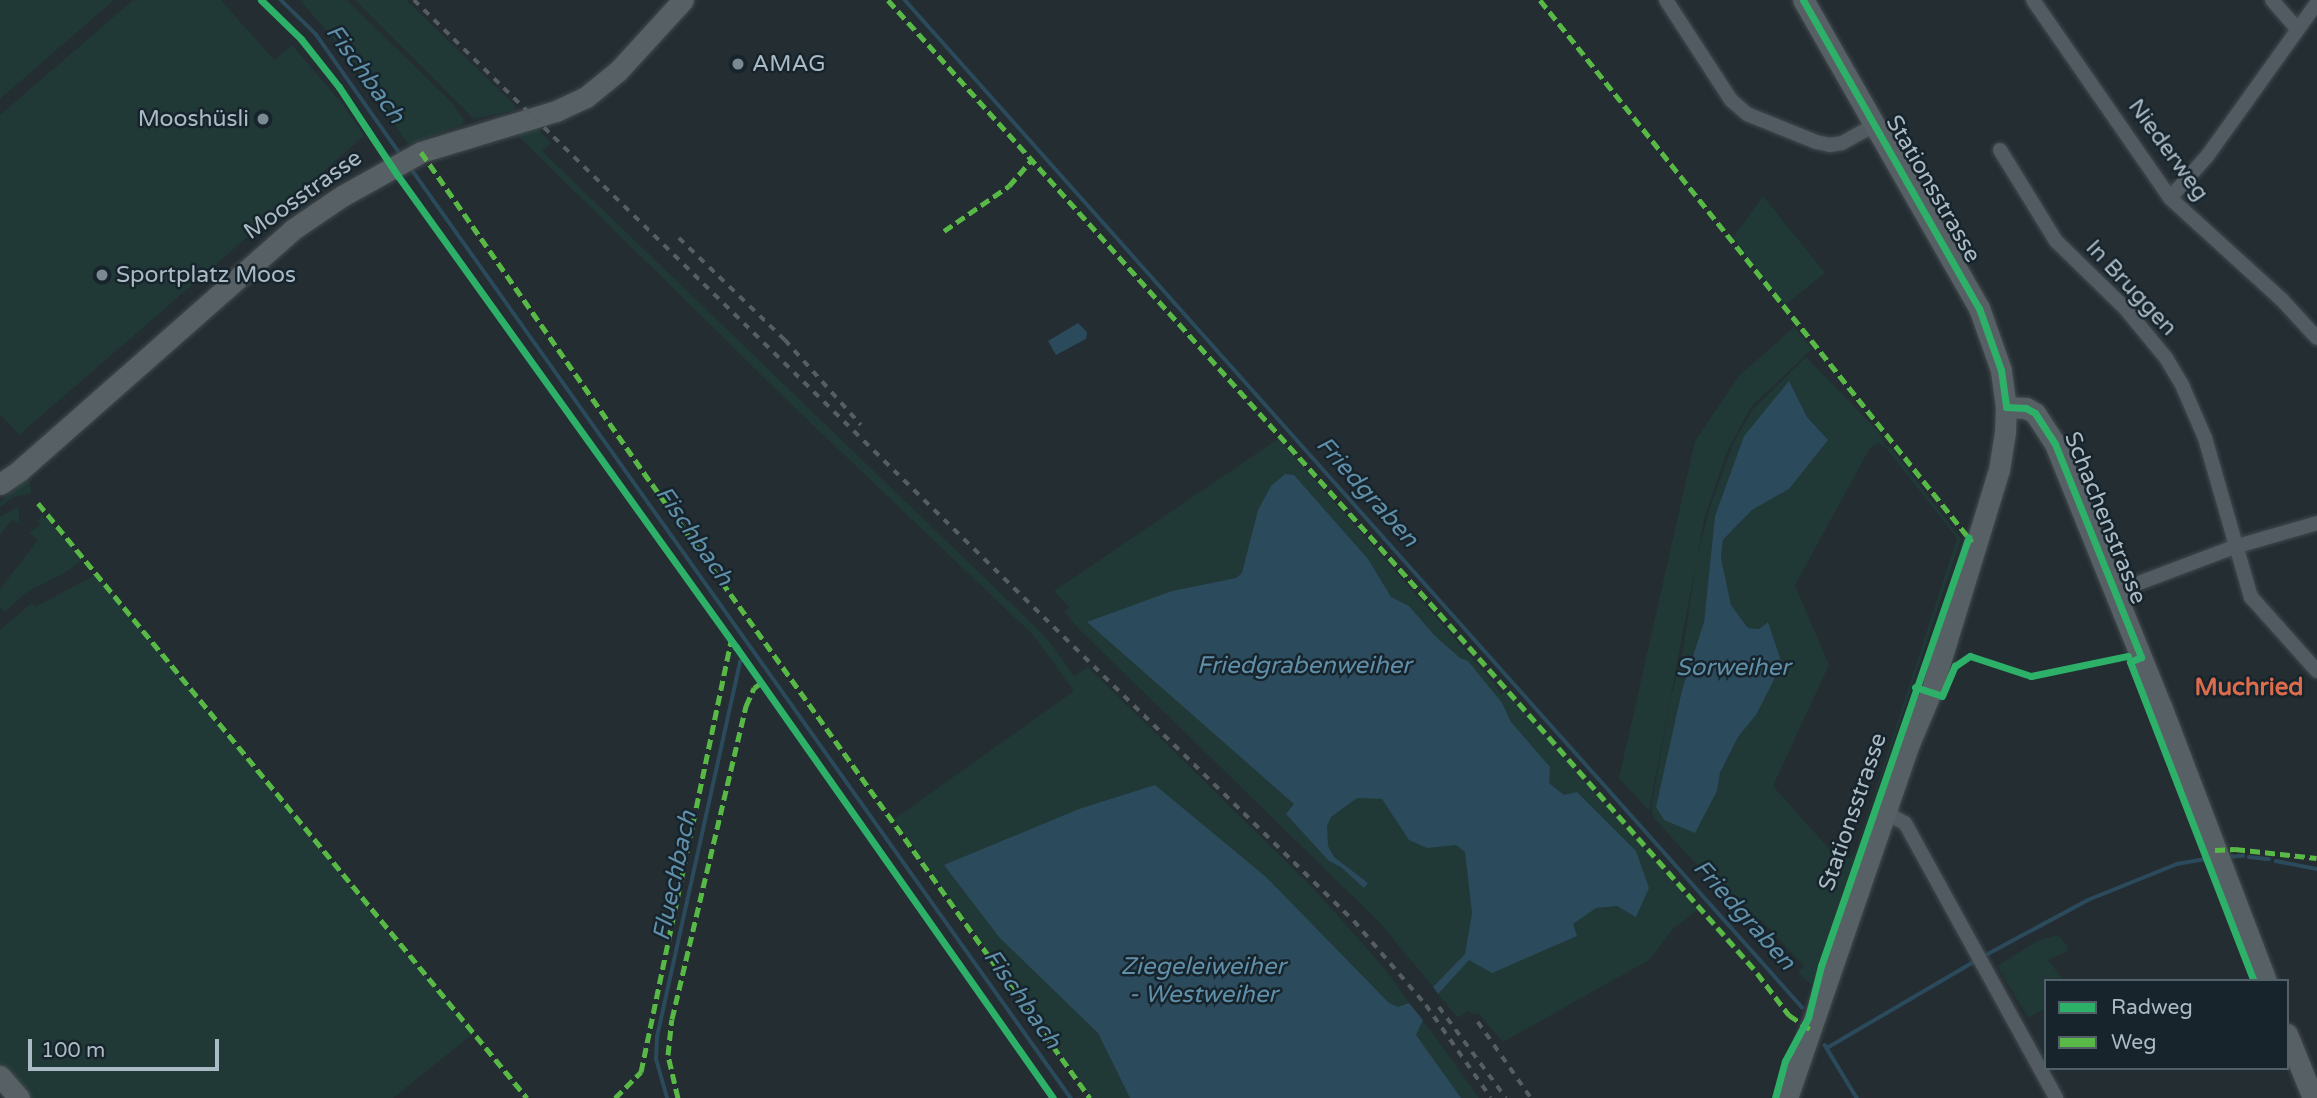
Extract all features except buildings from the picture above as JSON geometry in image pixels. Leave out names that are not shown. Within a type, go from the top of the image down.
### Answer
[{"type":"main road","name":"Moosstrasse","points":[[0,484],[19,471],[261,255],[342,196],[416,154],[449,141],[556,111],[586,97],[618,71],[683,0]]},
{"type":"main road","name":"Stationsstrasse","points":[[1787,1098],[1931,692],[1990,503],[2005,433],[2006,407],[2001,370],[1979,308],[1803,0]]},
{"type":"main road","name":"Schachenstrasse","points":[[2006,407],[2026,408],[2035,413],[2050,433],[2115,592],[2265,979]]},
{"type":"main road","name":"Moosstrasse","points":[[0,495],[19,471]]},
{"type":"main road","points":[[2289,1039],[2313,1098]]},
{"type":"main road","points":[[0,1076],[19,1098]]},
{"type":"street","points":[[1666,0],[1731,100],[1747,114],[1830,145],[1842,143],[1874,125]]},
{"type":"street","name":"Niederweg","points":[[2033,0],[2170,198],[2283,301],[2317,338]]},
{"type":"street","points":[[2273,0],[2296,28]]},
{"type":"street","points":[[2170,198],[2208,155],[2296,28],[2317,3]]},
{"type":"street","name":"In Bruggen","points":[[2000,150],[2056,241],[2147,332],[2176,376],[2205,438],[2234,547],[2251,597],[2317,671]]},
{"type":"street","points":[[2115,592],[2234,547],[2317,523]]},
{"type":"street","points":[[1886,813],[1905,823],[2056,1098]]},
{"type":"green space","points":[[0,0],[114,0],[0,99]]},
{"type":"green space","name":"Sportplatz Moos","points":[[133,0],[221,0],[274,60],[292,45],[344,106],[364,136],[19,435],[0,414],[0,115]]},
{"type":"green space","points":[[300,0],[347,0],[453,104],[464,120],[462,125],[408,144],[346,54]]},
{"type":"green space","points":[[355,0],[406,0],[516,106],[514,110],[474,119]]},
{"type":"green space","name":"Ziegeleiweiher - Westweiher","points":[[533,124],[551,143],[542,151],[1046,637],[1074,676],[1088,667],[1316,891],[1386,970],[1409,1003],[1404,1005],[1420,1026],[1423,1020],[1479,1098],[1092,1098],[894,819],[1074,691],[1033,635],[795,408],[512,130]]},
{"type":"green space","points":[[1763,196],[1825,273],[1785,305],[1733,238]]},
{"type":"green space","points":[[1794,327],[1812,349],[1751,407],[1727,452],[1705,516],[1649,811],[1619,778],[1695,441],[1739,376]]},
{"type":"green space","points":[[1806,357],[1878,431],[1885,445],[1892,449],[1961,539],[1812,985],[1798,973],[1804,966],[1761,920],[1753,926],[1654,818],[1651,809],[1670,701],[1683,650],[1697,557],[1711,504],[1733,444],[1753,409]],"holes":[[[1789,382],[1807,417],[1789,489],[1752,510],[1723,541],[1721,558],[1731,605],[1748,628],[1759,629],[1767,622],[1756,715],[1738,737],[1720,774],[1717,791],[1657,807],[1682,690],[1704,622],[1715,516],[1744,436]],[[1879,443],[1886,448],[1957,538],[1856,850],[1851,857],[1839,860],[1773,786],[1829,665],[1795,585],[1870,448]]]},
{"type":"green space","name":"Friedgrabenweiher","points":[[1278,439],[1495,684],[1501,695],[1506,691],[1697,910],[1672,930],[1649,960],[1503,1042],[1478,1013],[1473,1015],[1468,1011],[1458,1018],[1438,994],[1441,989],[1436,983],[1433,987],[1379,922],[1077,627],[1064,611],[1069,607],[1054,591]]},
{"type":"green space","points":[[23,481],[30,482],[31,493],[12,498],[0,507],[0,502]]},
{"type":"green space","points":[[19,506],[19,524],[12,520],[0,535],[0,517]]},
{"type":"green space","points":[[42,514],[82,560],[68,571],[27,592],[5,612],[0,607],[0,589],[38,540],[29,533],[40,525],[38,521]]},
{"type":"green space","points":[[97,574],[344,879],[474,1033],[393,1098],[30,1098],[0,1066],[0,630],[32,603],[35,607]]},
{"type":"green space","points":[[2058,935],[2067,945],[2068,951],[2048,960],[2062,979],[2044,979],[2044,1009],[2028,1018],[1997,966],[2039,940]]},
{"type":"water","points":[[1078,323],[1087,332],[1086,339],[1056,355],[1048,341]]},
{"type":"water","name":"Sorweiher","points":[[1789,381],[1807,417],[1828,440],[1789,489],[1752,510],[1723,540],[1721,558],[1731,605],[1748,628],[1759,629],[1768,622],[1782,664],[1756,715],[1738,737],[1720,773],[1717,791],[1695,833],[1664,820],[1656,807],[1682,690],[1704,622],[1715,516],[1744,436]]},
{"type":"water","name":"Friedgrabenweiher","points":[[1285,474],[1294,475],[1368,559],[1391,597],[1409,606],[1434,635],[1460,658],[1468,661],[1502,703],[1511,722],[1550,767],[1549,783],[1564,795],[1577,792],[1636,851],[1649,888],[1636,917],[1617,906],[1596,908],[1573,924],[1577,936],[1492,973],[1469,960],[1438,994],[1433,987],[1465,954],[1472,913],[1465,852],[1456,845],[1427,848],[1409,840],[1382,799],[1357,798],[1331,817],[1327,826],[1328,846],[1334,857],[1368,883],[1364,888],[1341,867],[1329,861],[1286,814],[1294,804],[1087,622],[1172,591],[1236,578],[1242,573],[1258,510],[1271,486]]},
{"type":"water","name":"Ziegeleiweiher - Westweiher","points":[[1155,785],[1266,877],[1389,1003],[1398,1007],[1409,1003],[1423,1020],[1416,1035],[1461,1098],[1130,1098],[1098,1033],[999,937],[944,865],[1079,809]]},
{"type":"waterway","name":"Fischbach","points":[[281,0],[316,34],[401,155]]},
{"type":"waterway","name":"Friedgraben","points":[[905,0],[1802,1007]]},
{"type":"waterway","name":"Fischbach","points":[[410,167],[1071,1098]]},
{"type":"waterway","name":"Fluechbach","points":[[667,1098],[656,1059],[657,1037],[740,662]]},
{"type":"waterway","points":[[2227,857],[2243,856]]},
{"type":"waterway","points":[[2249,857],[2269,859]]},
{"type":"waterway","points":[[1986,955],[2088,900],[2177,864],[2204,859]]},
{"type":"waterway","points":[[2276,861],[2317,869]]},
{"type":"waterway","points":[[1827,1048],[1975,961]]},
{"type":"waterway","name":"Friedgraben","points":[[1825,1045],[1857,1098]]},
{"type":"railway","points":[[414,0],[1354,921],[1426,1005],[1491,1098]]},
{"type":"railway","points":[[679,238],[785,340],[861,425]]},
{"type":"railway","points":[[1439,1007],[1506,1098]]},
{"type":"railway","points":[[1478,1022],[1531,1098]]},
{"type":"marked path","points":[[888,0],[1439,613],[1757,973],[1789,1015],[1810,1029]]},
{"type":"marked path","points":[[1540,0],[1972,542]]},
{"type":"marked path","points":[[421,152],[652,484],[1090,1098]]},
{"type":"marked path","points":[[944,231],[1009,186],[1032,160]]},
{"type":"marked path","points":[[38,503],[527,1098]]},
{"type":"marked path","points":[[615,1098],[641,1072],[731,640]]},
{"type":"marked path","points":[[678,1098],[668,1055],[672,1019],[746,706],[754,688],[761,683]]},
{"type":"marked path","points":[[2215,850],[2235,849],[2317,858]]},
{"type":"cycle path","points":[[261,0],[301,39],[339,87],[398,176],[736,647],[1053,1098]]},
{"type":"cycle path","points":[[1803,0],[1979,308],[2001,370],[2006,407],[2026,408],[2035,413],[2055,444],[2141,657],[2130,662],[2253,979]]},
{"type":"cycle path","points":[[1775,1098],[1785,1061],[1808,1018],[1821,966],[1968,538]]},
{"type":"cycle path","points":[[1915,687],[1942,696],[1955,666],[1970,656],[2031,676],[2128,656]]},
{"type":"place","name":"AMAG","points":[[738,64]]},
{"type":"place","name":"Mooshüsli","points":[[263,119]]},
{"type":"place","name":"Sportplatz Moos","points":[[102,275]]},
{"type":"district","name":"Muchried","points":[[2249,688]]}]
